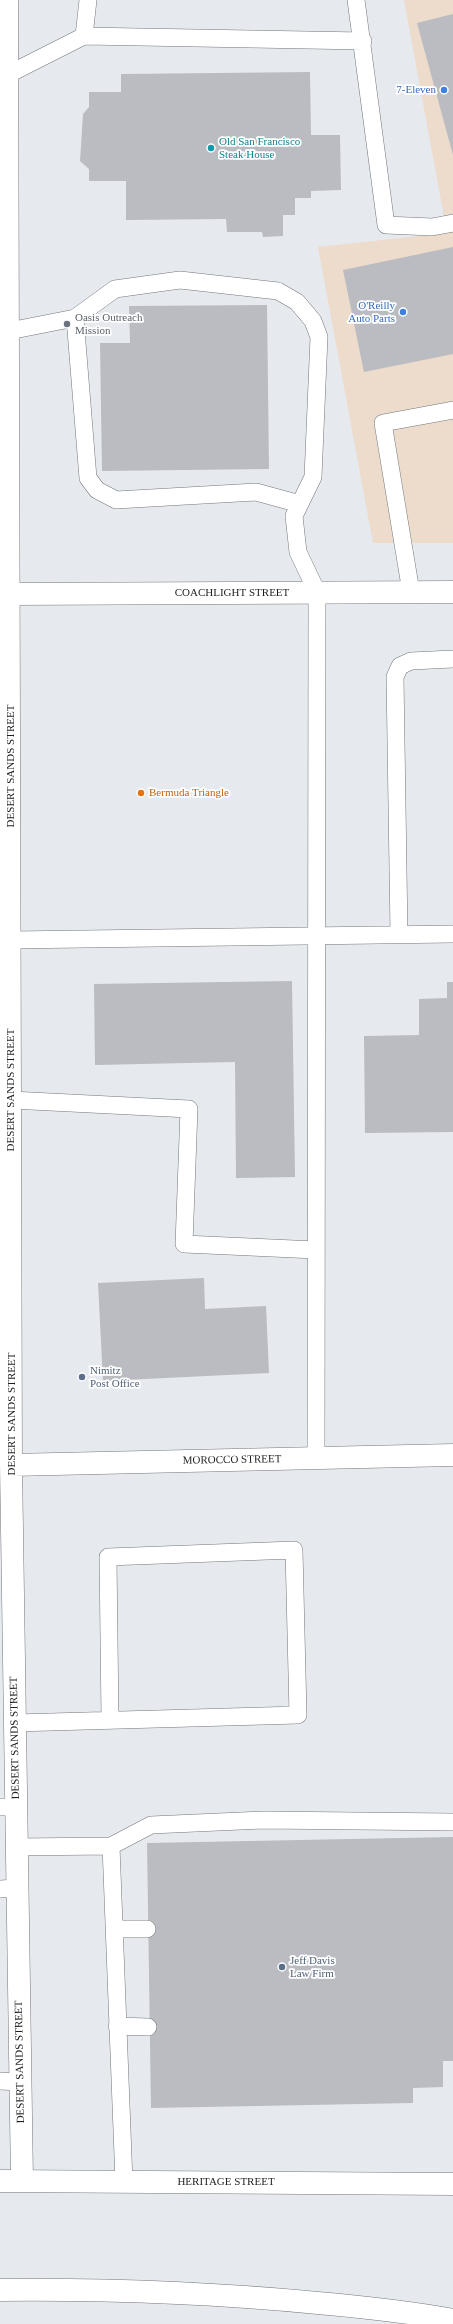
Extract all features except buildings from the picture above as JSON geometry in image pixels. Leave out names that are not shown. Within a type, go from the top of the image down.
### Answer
[{"type":"main road","name":"DESERT SANDS STREET","points":[[7,0],[4,235],[9,331],[10,594],[5,742],[11,940],[11,1100],[6,1224],[12,1465],[6,1536],[14,1723],[8,1807],[16,1847],[8,1888],[10,2081],[22,2181]]},
{"type":"main road","name":"COACHLIGHT STREET","points":[[10,594],[453,592]]},
{"type":"main road","name":"MOROCCO STREET","points":[[12,1465],[453,1455]]},
{"type":"main road","name":"HERITAGE STREET","points":[[0,2181],[453,2184]]},
{"type":"main road","points":[[0,2290],[155,2291],[261,2298],[354,2307],[453,2320]]},
{"type":"lane","points":[[84,36],[88,0]]},
{"type":"lane","points":[[356,0],[363,41],[386,225],[432,227],[453,223]]},
{"type":"lane","points":[[5,70],[84,36],[363,41]]},
{"type":"lane","points":[[9,331],[75,318],[115,289],[180,280],[278,291],[297,302],[313,321],[319,337],[313,477],[294,516],[298,552],[317,592],[316,1458]]},
{"type":"lane","points":[[75,318],[88,478],[97,490],[116,500],[256,492],[300,504]]},
{"type":"lane","points":[[411,592],[383,423],[453,410]]},
{"type":"lane","points":[[399,934],[395,677],[400,666],[411,661],[453,659]]},
{"type":"lane","points":[[11,940],[453,934]]},
{"type":"lane","points":[[11,1100],[189,1109],[184,1244],[316,1250]]},
{"type":"lane","points":[[14,1723],[110,1719],[298,1715],[294,1550],[108,1557],[110,1719]]},
{"type":"lane","points":[[16,1847],[111,1846],[151,1825],[264,1820],[453,1822]]},
{"type":"lane","points":[[111,1846],[124,2182]]},
{"type":"lane","points":[[114,1929],[147,1929]]},
{"type":"lane","points":[[117,2026],[148,2026]]},
{"type":"shaded area","points":[[404,0],[453,0],[453,543],[373,543],[318,247],[447,233]]},
{"type":"place","name":"7-Eleven","points":[[444,90]]},
{"type":"place","name":"Old San Francisco Steak House","points":[[211,148]]},
{"type":"place","name":"O'Reilly Auto Parts","points":[[403,312]]},
{"type":"place","name":"Oasis Outreach Mission","points":[[67,324]]},
{"type":"place","name":"Bermuda Triangle","points":[[141,793]]},
{"type":"place","name":"Nimitz Post Office","points":[[82,1377]]},
{"type":"place","name":"Jeff Davis Law Firm","points":[[282,1967]]}]
